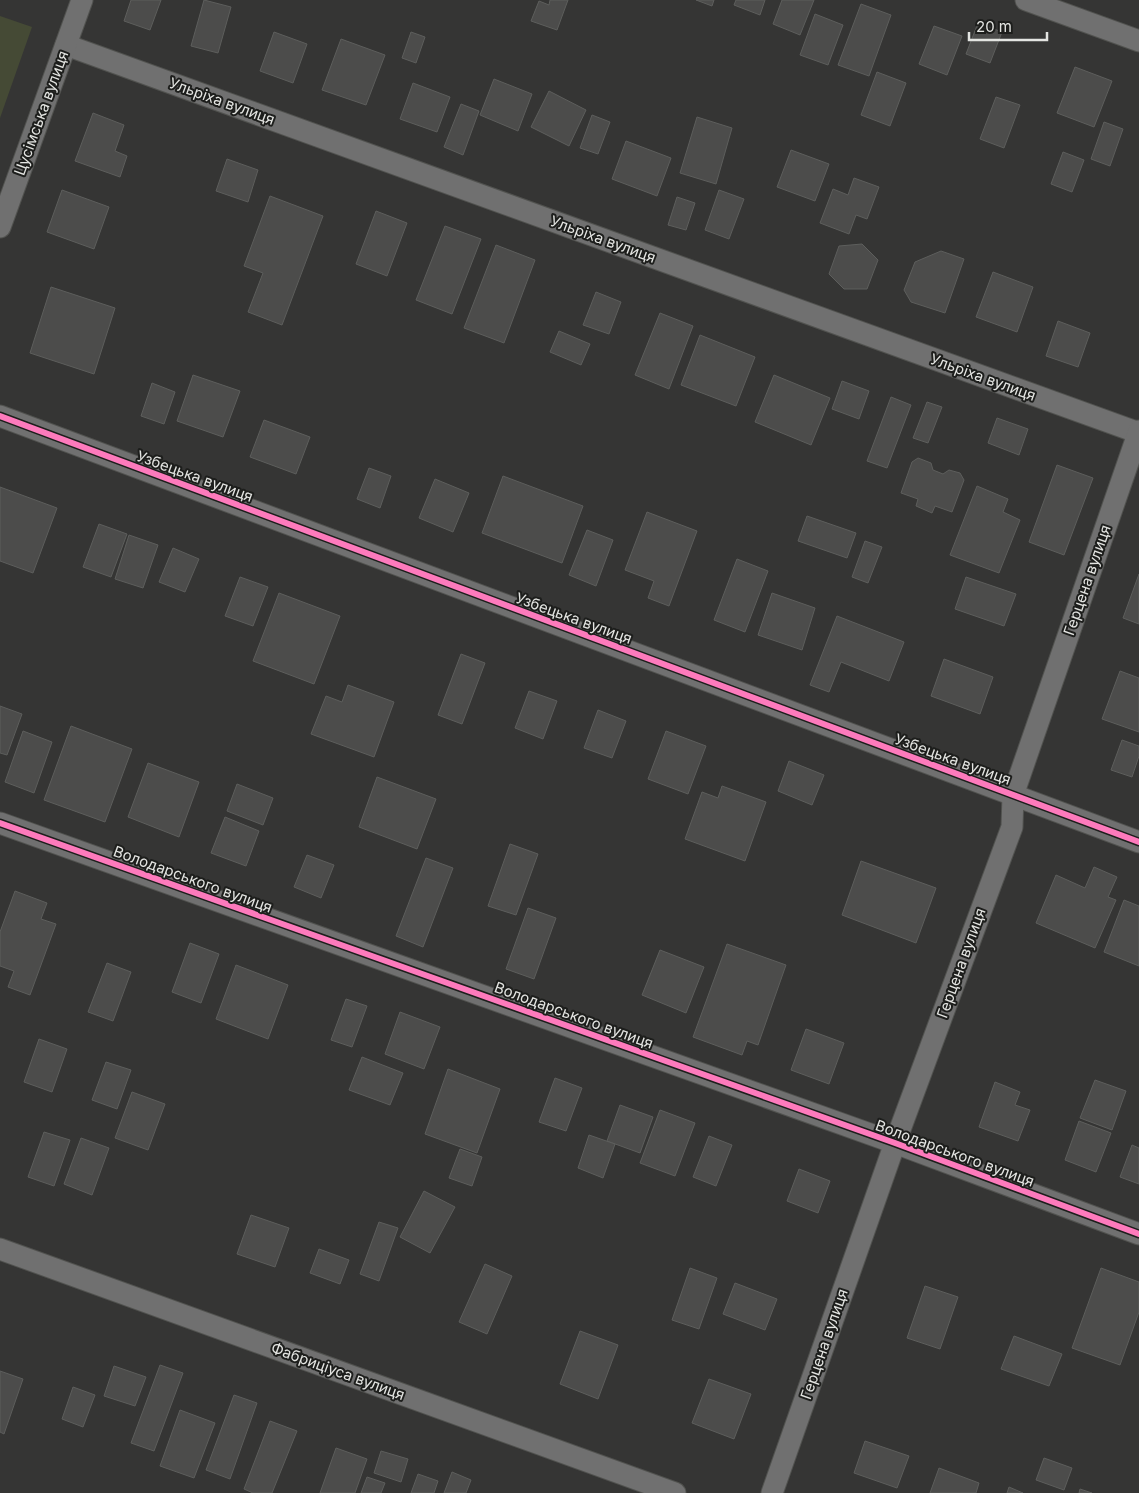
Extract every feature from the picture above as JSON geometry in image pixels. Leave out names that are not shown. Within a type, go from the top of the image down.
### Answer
[{"type":"street","name":"Цусімська вулиця","points":[[0,227],[82,0]]},
{"type":"street","points":[[1026,0],[1139,42]]},
{"type":"street","name":"Ульріха вулиця","points":[[66,45],[1139,432]]},
{"type":"street","name":"Узбецька вулиця","points":[[0,416],[1139,842]]},
{"type":"street","name":"Герцена вулиця","points":[[772,1493],[895,1143],[1012,827],[1013,795],[1139,432]]},
{"type":"street","name":"Володарського вулиця","points":[[0,823],[895,1143],[1139,1234]]},
{"type":"street","name":"Фабриціуса вулиця","points":[[0,1249],[675,1493]]},
{"type":"green space","points":[[0,16],[32,27],[0,118]]},
{"type":"building","points":[[131,0],[161,0],[150,30],[124,21]]},
{"type":"building","points":[[204,0],[231,7],[218,53],[191,46]]},
{"type":"building","points":[[550,0],[568,0],[557,30],[531,21],[539,1],[549,5]]},
{"type":"building","points":[[696,0],[714,0],[712,6]]},
{"type":"building","points":[[736,0],[765,0],[760,15],[734,5]]},
{"type":"building","points":[[782,0],[814,0],[800,35],[773,24]]},
{"type":"building","points":[[861,4],[891,15],[869,76],[838,65]]},
{"type":"building","points":[[815,14],[843,25],[828,65],[800,55]]},
{"type":"building","points":[[978,23],[1002,32],[990,63],[966,54]]},
{"type":"building","points":[[934,26],[962,36],[947,75],[919,64]]},
{"type":"building","points":[[274,32],[307,44],[293,83],[260,71]]},
{"type":"building","points":[[411,32],[425,37],[416,63],[402,58]]},
{"type":"building","points":[[341,39],[385,55],[366,105],[322,90]]},
{"type":"building","points":[[1075,67],[1112,81],[1094,127],[1057,113]]},
{"type":"building","points":[[877,72],[906,83],[890,126],[861,115]]},
{"type":"building","points":[[494,79],[532,94],[518,131],[480,115]]},
{"type":"building","points":[[413,83],[450,97],[437,132],[400,119]]},
{"type":"building","points":[[549,91],[586,110],[569,146],[531,127]]},
{"type":"building","points":[[996,97],[1020,105],[1004,148],[980,139]]},
{"type":"building","points":[[461,104],[479,111],[463,155],[444,147]]},
{"type":"building","points":[[93,113],[124,125],[115,151],[127,156],[120,177],[75,161]]},
{"type":"building","points":[[592,115],[610,122],[598,154],[580,148]]},
{"type":"building","points":[[697,117],[732,128],[716,184],[680,173]]},
{"type":"building","points":[[1104,122],[1123,129],[1110,166],[1091,159]]},
{"type":"building","points":[[626,141],[671,158],[657,196],[612,179]]},
{"type":"building","points":[[791,150],[829,164],[815,201],[777,187]]},
{"type":"building","points":[[1063,152],[1084,160],[1072,192],[1051,184]]},
{"type":"building","points":[[227,159],[258,170],[248,202],[216,191]]},
{"type":"building","points":[[854,178],[879,187],[867,219],[856,215],[849,234],[820,223],[833,189],[848,195]]},
{"type":"building","points":[[62,190],[109,207],[94,249],[47,232]]},
{"type":"building","points":[[719,190],[744,199],[729,239],[705,230]]},
{"type":"building","points":[[270,196],[323,216],[282,325],[248,312],[263,273],[244,266]]},
{"type":"building","points":[[677,197],[695,203],[686,230],[668,225]]},
{"type":"building","points":[[376,211],[407,223],[387,276],[356,264]]},
{"type":"building","points":[[445,226],[481,239],[452,314],[416,300]]},
{"type":"building","points":[[862,244],[878,260],[867,289],[844,289],[829,274],[839,246]]},
{"type":"building","points":[[496,245],[535,260],[504,343],[464,328]]},
{"type":"building","points":[[941,251],[964,259],[945,313],[911,302],[904,290],[915,262]]},
{"type":"building","points":[[993,272],[1033,287],[1017,332],[976,317]]},
{"type":"building","points":[[51,287],[115,308],[94,374],[30,353]]},
{"type":"building","points":[[596,292],[621,302],[609,334],[583,325]]},
{"type":"building","points":[[660,313],[693,326],[669,389],[635,375]]},
{"type":"building","points":[[1058,321],[1090,333],[1078,367],[1046,356]]},
{"type":"building","points":[[559,331],[590,344],[581,365],[550,352]]},
{"type":"building","points":[[700,335],[755,357],[736,406],[681,385]]},
{"type":"building","points":[[193,375],[240,391],[223,437],[177,421]]},
{"type":"building","points":[[774,375],[830,398],[811,445],[755,422]]},
{"type":"building","points":[[842,381],[869,391],[859,419],[832,409]]},
{"type":"building","points":[[152,383],[175,392],[164,424],[141,416]]},
{"type":"building","points":[[891,397],[911,405],[887,468],[867,461]]},
{"type":"building","points":[[927,402],[942,407],[928,443],[913,438]]},
{"type":"building","points":[[997,418],[1028,429],[1019,455],[988,443]]},
{"type":"building","points":[[264,420],[310,437],[296,474],[250,457]]},
{"type":"building","points":[[918,458],[931,463],[933,470],[943,474],[949,470],[960,473],[964,480],[952,512],[935,506],[932,513],[916,506],[918,499],[901,493],[912,462]]},
{"type":"building","points":[[1057,465],[1093,478],[1064,555],[1029,542]]},
{"type":"building","points":[[369,468],[391,476],[380,508],[357,499]]},
{"type":"building","points":[[503,476],[583,506],[562,563],[482,533]]},
{"type":"building","points":[[435,479],[469,493],[453,532],[419,518]]},
{"type":"building","points":[[977,486],[1008,499],[1003,512],[1020,520],[999,573],[950,555]]},
{"type":"building","points":[[0,487],[57,508],[33,573],[0,561]]},
{"type":"building","points":[[647,512],[697,531],[669,606],[648,598],[654,581],[625,570]]},
{"type":"building","points":[[807,516],[856,533],[847,558],[798,541]]},
{"type":"building","points":[[99,524],[127,534],[111,577],[83,567]]},
{"type":"building","points":[[587,530],[613,540],[596,586],[569,575]]},
{"type":"building","points":[[129,535],[158,545],[143,588],[115,579]]},
{"type":"building","points":[[865,541],[882,547],[868,583],[852,577]]},
{"type":"building","points":[[173,548],[199,559],[185,592],[159,582]]},
{"type":"building","points":[[737,559],[768,571],[745,632],[714,620]]},
{"type":"building","points":[[1139,574],[1139,624],[1123,618]]},
{"type":"building","points":[[240,577],[268,587],[253,626],[225,616]]},
{"type":"building","points":[[966,577],[1016,594],[1004,626],[955,609]]},
{"type":"building","points":[[279,593],[340,616],[314,684],[253,661]]},
{"type":"building","points":[[772,593],[815,608],[802,650],[758,635]]},
{"type":"building","points":[[837,616],[904,642],[889,681],[841,662],[829,692],[810,685]]},
{"type":"building","points":[[461,654],[485,663],[462,724],[438,715]]},
{"type":"building","points":[[944,659],[993,677],[980,714],[931,696]]},
{"type":"building","points":[[1120,671],[1139,678],[1139,732],[1102,719]]},
{"type":"building","points":[[348,685],[394,702],[374,757],[311,734],[326,696],[342,702]]},
{"type":"building","points":[[529,691],[557,701],[543,739],[515,728]]},
{"type":"building","points":[[0,706],[22,714],[7,755],[0,753]]},
{"type":"building","points":[[598,710],[626,721],[612,758],[584,748]]},
{"type":"building","points":[[71,726],[132,749],[105,822],[44,800]]},
{"type":"building","points":[[23,731],[52,742],[34,793],[5,782]]},
{"type":"building","points":[[666,731],[706,746],[688,794],[648,779]]},
{"type":"building","points":[[1122,740],[1139,746],[1139,756],[1132,777],[1111,770]]},
{"type":"building","points":[[789,761],[824,775],[812,805],[778,791]]},
{"type":"building","points":[[148,763],[199,782],[179,837],[128,817]]},
{"type":"building","points":[[377,777],[436,799],[417,849],[359,827]]},
{"type":"building","points":[[237,784],[273,798],[263,825],[227,811]]},
{"type":"building","points":[[722,786],[766,802],[745,861],[685,839],[702,792],[718,798]]},
{"type":"building","points":[[225,817],[259,831],[246,866],[211,853]]},
{"type":"building","points":[[510,844],[538,854],[516,915],[488,906]]},
{"type":"building","points":[[307,855],[334,865],[321,898],[294,887]]},
{"type":"building","points":[[426,858],[453,868],[423,947],[396,936]]},
{"type":"building","points":[[861,861],[936,888],[916,943],[842,915]]},
{"type":"building","points":[[1094,867],[1117,877],[1108,897],[1116,900],[1095,948],[1036,923],[1056,875],[1085,888]]},
{"type":"building","points":[[15,891],[47,903],[41,919],[56,924],[30,995],[8,987],[14,971],[0,966],[0,932]]},
{"type":"building","points":[[1124,900],[1139,906],[1139,966],[1104,952]]},
{"type":"building","points":[[528,908],[556,918],[534,979],[506,969]]},
{"type":"building","points":[[190,943],[219,954],[201,1003],[172,992]]},
{"type":"building","points":[[727,944],[786,965],[758,1045],[747,1041],[742,1055],[693,1037]]},
{"type":"building","points":[[660,950],[704,967],[686,1013],[642,995]]},
{"type":"building","points":[[107,963],[131,972],[113,1021],[88,1012]]},
{"type":"building","points":[[236,965],[288,985],[268,1039],[216,1019]]},
{"type":"building","points":[[346,999],[367,1006],[352,1047],[331,1040]]},
{"type":"building","points":[[400,1012],[440,1027],[424,1069],[385,1054]]},
{"type":"building","points":[[806,1029],[844,1043],[829,1084],[791,1070]]},
{"type":"building","points":[[39,1039],[67,1049],[52,1092],[24,1082]]},
{"type":"building","points":[[362,1057],[403,1073],[390,1105],[349,1090]]},
{"type":"building","points":[[106,1062],[131,1070],[117,1109],[92,1100]]},
{"type":"building","points":[[448,1069],[500,1089],[477,1153],[425,1134]]},
{"type":"building","points":[[555,1078],[582,1088],[566,1131],[539,1122]]},
{"type":"building","points":[[1095,1080],[1126,1091],[1112,1130],[1080,1118]]},
{"type":"building","points":[[995,1082],[1020,1092],[1015,1105],[1030,1110],[1018,1141],[979,1127]]},
{"type":"building","points":[[132,1092],[165,1104],[148,1150],[115,1138]]},
{"type":"building","points":[[620,1105],[653,1117],[640,1153],[607,1141]]},
{"type":"building","points":[[660,1110],[695,1123],[675,1176],[640,1163]]},
{"type":"building","points":[[1079,1121],[1111,1133],[1096,1172],[1065,1160]]},
{"type":"building","points":[[44,1132],[70,1140],[54,1186],[28,1177]]},
{"type":"building","points":[[589,1135],[615,1144],[603,1178],[578,1168]]},
{"type":"building","points":[[709,1136],[732,1145],[716,1186],[693,1177]]},
{"type":"building","points":[[81,1138],[109,1148],[92,1195],[64,1184]]},
{"type":"building","points":[[1132,1145],[1139,1148],[1139,1184],[1120,1177]]},
{"type":"building","points":[[460,1149],[482,1157],[472,1186],[449,1178]]},
{"type":"building","points":[[799,1169],[830,1181],[818,1213],[787,1201]]},
{"type":"building","points":[[424,1191],[455,1207],[430,1253],[400,1237]]},
{"type":"building","points":[[251,1215],[289,1228],[275,1267],[237,1254]]},
{"type":"building","points":[[379,1222],[398,1228],[379,1281],[360,1274]]},
{"type":"building","points":[[319,1249],[349,1260],[340,1284],[310,1273]]},
{"type":"building","points":[[485,1264],[512,1276],[487,1334],[459,1322]]},
{"type":"building","points":[[690,1268],[717,1278],[699,1329],[672,1320]]},
{"type":"building","points":[[1101,1268],[1139,1282],[1139,1312],[1120,1365],[1072,1348]]},
{"type":"building","points":[[735,1283],[777,1299],[765,1330],[723,1314]]},
{"type":"building","points":[[925,1286],[958,1297],[940,1349],[907,1338]]},
{"type":"building","points":[[580,1331],[618,1345],[598,1399],[560,1384]]},
{"type":"building","points":[[1014,1336],[1062,1354],[1049,1386],[1001,1369]]},
{"type":"building","points":[[160,1365],[183,1373],[154,1451],[131,1443]]},
{"type":"building","points":[[114,1366],[146,1377],[135,1406],[104,1396]]},
{"type":"building","points":[[0,1371],[23,1379],[4,1434],[0,1432]]},
{"type":"building","points":[[709,1379],[751,1394],[734,1439],[692,1423]]},
{"type":"building","points":[[73,1387],[95,1395],[83,1427],[62,1419]]},
{"type":"building","points":[[234,1395],[257,1403],[230,1479],[206,1470]]},
{"type":"building","points":[[180,1410],[215,1423],[194,1478],[160,1466]]},
{"type":"building","points":[[270,1421],[297,1431],[272,1493],[253,1493],[244,1489]]},
{"type":"building","points":[[865,1441],[909,1456],[897,1488],[854,1473]]},
{"type":"building","points":[[336,1448],[367,1459],[355,1493],[320,1493]]},
{"type":"building","points":[[381,1451],[408,1459],[401,1482],[374,1473]]},
{"type":"building","points":[[1044,1458],[1072,1468],[1064,1490],[1036,1480]]},
{"type":"building","points":[[939,1468],[979,1483],[976,1493],[930,1493]]},
{"type":"building","points":[[452,1472],[471,1480],[466,1493],[444,1493]]},
{"type":"building","points":[[418,1474],[438,1481],[434,1493],[411,1493]]},
{"type":"building","points":[[367,1477],[385,1483],[381,1493],[361,1493]]},
{"type":"building","points":[[1009,1487],[1023,1493],[1007,1493]]},
{"type":"building","points":[[1080,1489],[1092,1493],[1079,1493]]},
{"type":"cycle path","points":[[0,416],[1139,842]]},
{"type":"cycle path","points":[[0,823],[895,1143],[1139,1234]]}]
